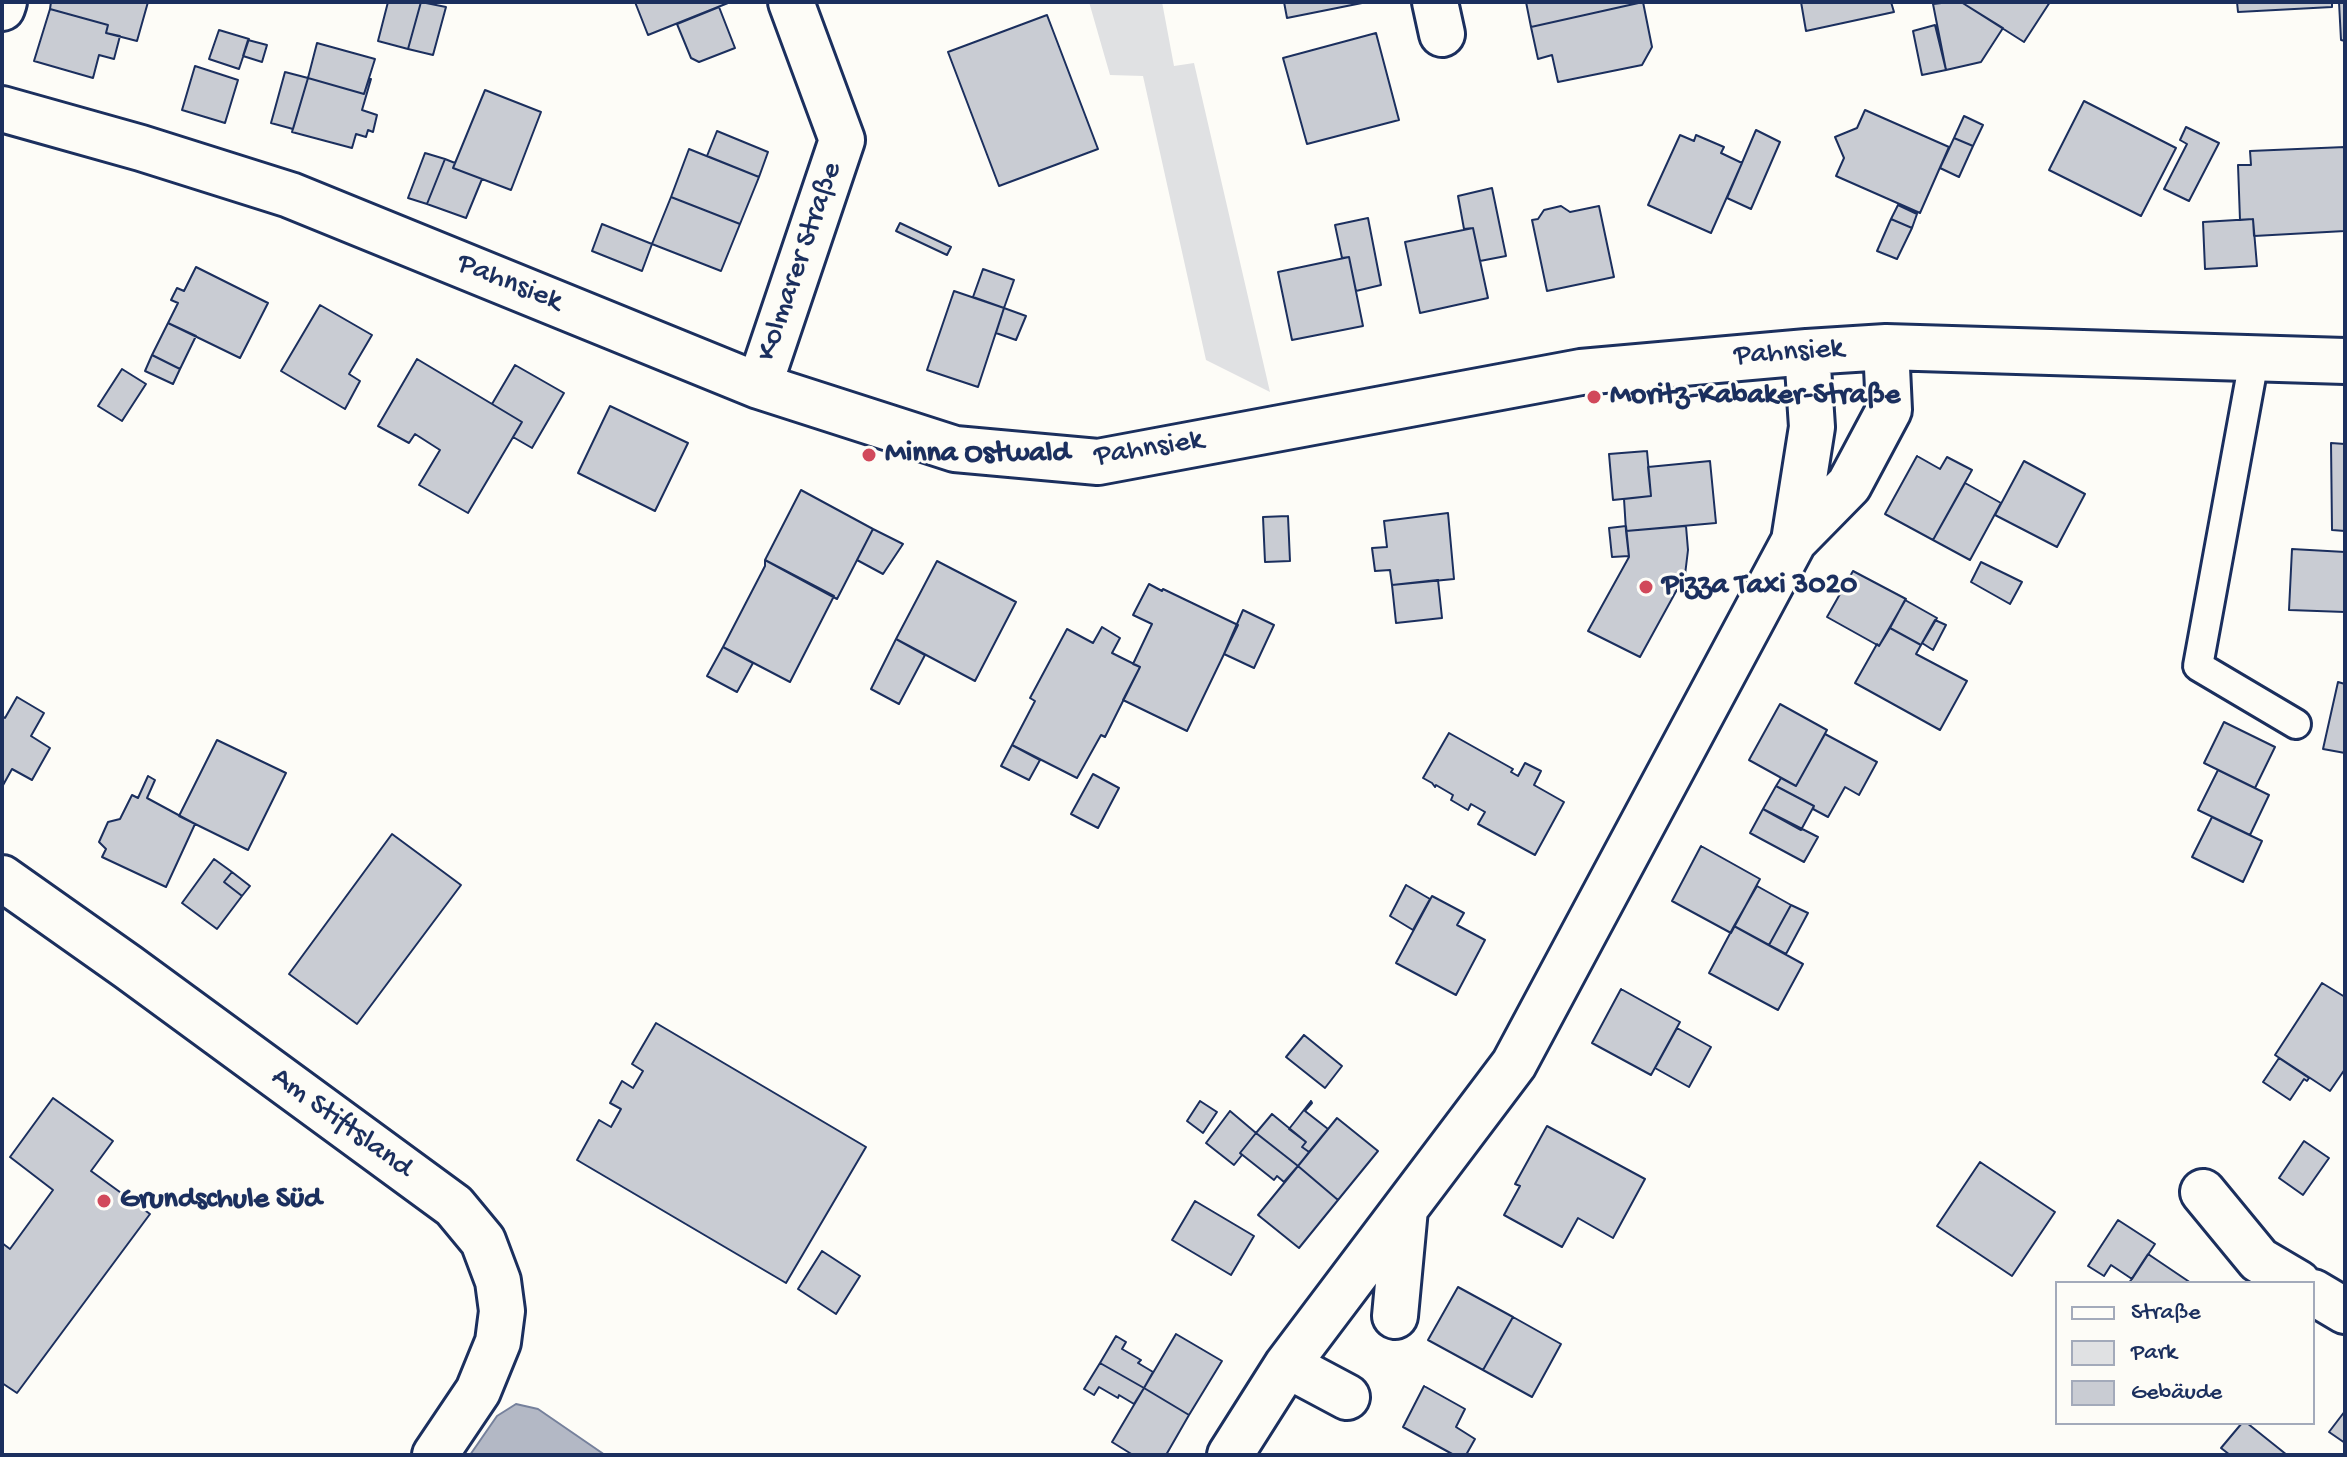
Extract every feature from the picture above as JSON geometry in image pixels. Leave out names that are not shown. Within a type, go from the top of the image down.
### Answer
[{"type":"street","points":[[2,8],[4,2]]},
{"type":"street","name":"Kolmarer Straße","points":[[759,386],[842,140],[791,2]]},
{"type":"street","name":"Pahnsiek","points":[[2,109],[141,148],[290,195],[759,386],[955,449],[1098,462],[1581,372],[1807,352],[1886,347],[2345,361]]},
{"type":"street","points":[[1230,1455],[1287,1365],[1514,1064],[1794,541],[1849,485],[1889,410],[1886,347]]},
{"type":"street","points":[[1794,541],[1812,427],[1807,352]]},
{"type":"street","name":"Am Stiftsland","points":[[2,878],[454,1206],[483,1241],[498,1281],[502,1311],[498,1342],[478,1391],[435,1455]]},
{"type":"street","points":[[2203,1192],[2259,1260],[2295,1281]]},
{"type":"street","points":[[1395,1316],[1405,1209]]},
{"type":"street","points":[[2315,1293],[2345,1311]]},
{"type":"street","points":[[1287,1365],[1347,1397]]},
{"type":"lane","points":[[2254,360],[2198,666],[2296,724]]},
{"type":"green space","points":[[1089,2],[1162,2],[1174,66],[1194,63],[1270,392],[1206,360],[1143,76],[1110,75]]},
{"type":"shaded area","points":[[516,1404],[538,1409],[605,1455],[470,1455],[497,1416]]},
{"type":"building","points":[[51,2],[148,2],[137,41],[106,33],[108,25],[50,9]]},
{"type":"building","points":[[388,2],[421,2],[408,49],[378,41]]},
{"type":"building","points":[[421,2],[446,7],[433,55],[408,49]]},
{"type":"building","points":[[635,2],[727,2],[728,3],[648,35]]},
{"type":"building","points":[[1284,2],[1367,2],[1287,18]]},
{"type":"building","points":[[1526,2],[1643,2],[1531,27]]},
{"type":"building","points":[[1643,2],[1652,47],[1642,65],[1558,82],[1552,55],[1538,59],[1531,27]]},
{"type":"building","points":[[1801,2],[1891,2],[1894,12],[1806,31]]},
{"type":"building","points":[[1961,2],[2003,28],[1981,62],[1946,70],[1933,4]]},
{"type":"building","points":[[1961,2],[2050,2],[2024,42]]},
{"type":"building","points":[[2237,2],[2332,2],[2332,7],[2238,12]]},
{"type":"building","points":[[2339,2],[2345,2],[2345,41],[2341,40]]},
{"type":"building","points":[[719,7],[735,48],[699,62],[691,58],[677,24]]},
{"type":"building","points":[[50,9],[108,25],[106,33],[120,36],[114,59],[99,55],[93,78],[34,61]]},
{"type":"building","points":[[1047,15],[1098,149],[999,186],[948,52]]},
{"type":"building","points":[[1935,25],[1946,70],[1922,75],[1913,31]]},
{"type":"building","points":[[219,30],[249,39],[239,69],[209,59]]},
{"type":"building","points":[[1376,33],[1399,120],[1307,144],[1283,58]]},
{"type":"building","points":[[248,40],[267,45],[262,62],[243,56]]},
{"type":"building","points":[[317,43],[375,59],[364,94],[308,78]]},
{"type":"building","points":[[195,66],[238,80],[225,123],[182,110]]},
{"type":"building","points":[[285,72],[308,78],[293,129],[271,123]]},
{"type":"building","points":[[308,78],[364,94],[371,79],[362,110],[377,115],[373,132],[368,130],[366,137],[356,134],[352,148],[292,132]]},
{"type":"building","points":[[485,90],[541,112],[511,190],[453,168]]},
{"type":"building","points":[[2084,101],[2176,148],[2141,216],[2049,170]]},
{"type":"building","points":[[1865,110],[1949,147],[1920,213],[1836,176],[1844,158],[1835,137],[1857,128]]},
{"type":"building","points":[[1964,116],[1983,125],[1973,146],[1954,138]]},
{"type":"building","points":[[2186,127],[2219,143],[2189,201],[2164,189],[2187,144],[2180,140]]},
{"type":"building","points":[[1756,130],[1780,142],[1751,209],[1727,198]]},
{"type":"building","points":[[717,131],[768,152],[759,177],[707,156]]},
{"type":"building","points":[[1680,135],[1694,141],[1696,135],[1724,147],[1721,153],[1742,163],[1711,233],[1648,205]]},
{"type":"building","points":[[1954,138],[1973,146],[1959,177],[1940,168]]},
{"type":"building","points":[[2345,147],[2345,231],[2254,236],[2253,219],[2240,220],[2238,165],[2251,165],[2250,151]]},
{"type":"building","points":[[689,149],[759,177],[740,224],[671,197]]},
{"type":"building","points":[[425,153],[445,159],[427,204],[408,198]]},
{"type":"building","points":[[445,159],[455,163],[453,168],[482,179],[466,218],[427,204]]},
{"type":"building","points":[[1492,188],[1506,256],[1480,261],[1473,228],[1464,229],[1458,196]]},
{"type":"building","points":[[671,197],[740,224],[721,271],[652,244]]},
{"type":"building","points":[[1898,205],[1917,214],[1912,228],[1891,219]]},
{"type":"building","points":[[1561,206],[1570,212],[1599,206],[1614,277],[1547,291],[1532,220],[1538,219],[1544,210]]},
{"type":"building","points":[[1368,218],[1381,285],[1356,291],[1349,257],[1342,258],[1335,225]]},
{"type":"building","points":[[1891,219],[1912,228],[1897,259],[1877,251]]},
{"type":"building","points":[[2253,219],[2257,266],[2205,269],[2203,222]]},
{"type":"building","points":[[900,223],[951,247],[947,255],[896,231]]},
{"type":"building","points":[[602,224],[652,244],[642,271],[592,251]]},
{"type":"building","points":[[1473,228],[1488,298],[1420,313],[1405,242]]},
{"type":"building","points":[[1349,257],[1363,326],[1292,340],[1278,272]]},
{"type":"building","points":[[196,267],[268,303],[240,358],[168,323],[178,303],[171,300],[177,288],[184,291]]},
{"type":"building","points":[[983,269],[1014,280],[1004,308],[973,297]]},
{"type":"building","points":[[954,291],[1004,308],[978,387],[927,370]]},
{"type":"building","points":[[320,305],[372,335],[349,374],[360,381],[345,409],[281,371]]},
{"type":"building","points":[[1004,308],[1026,316],[1016,340],[996,333]]},
{"type":"building","points":[[168,323],[196,336],[180,369],[152,355]]},
{"type":"building","points":[[152,355],[180,369],[173,384],[145,371]]},
{"type":"building","points":[[417,359],[522,422],[468,513],[419,485],[440,450],[415,434],[409,443],[378,426]]},
{"type":"building","points":[[515,365],[564,393],[532,448],[513,437],[522,422],[492,404]]},
{"type":"building","points":[[122,369],[146,384],[122,421],[98,406]]},
{"type":"building","points":[[610,406],[688,443],[655,511],[578,473]]},
{"type":"building","points":[[2331,443],[2345,444],[2345,531],[2332,530]]},
{"type":"building","points":[[1647,451],[1651,496],[1613,500],[1609,454]]},
{"type":"building","points":[[1917,456],[1940,469],[1947,457],[1972,470],[1933,540],[1885,514]]},
{"type":"building","points":[[1710,461],[1716,523],[1626,531],[1624,499],[1651,496],[1648,467]]},
{"type":"building","points":[[2024,461],[2085,494],[2057,547],[1995,515]]},
{"type":"building","points":[[1965,483],[2001,503],[1970,560],[1933,540]]},
{"type":"building","points":[[801,490],[873,529],[837,599],[765,560]]},
{"type":"building","points":[[1448,513],[1454,579],[1392,585],[1390,570],[1375,571],[1372,548],[1387,547],[1384,521]]},
{"type":"building","points":[[1288,516],[1290,561],[1265,562],[1263,517]]},
{"type":"building","points":[[1626,526],[1629,556],[1612,557],[1609,528]]},
{"type":"building","points":[[1686,526],[1688,550],[1685,575],[1640,657],[1588,631],[1629,557],[1626,531]]},
{"type":"building","points":[[873,529],[903,544],[883,574],[857,560]]},
{"type":"building","points":[[2292,549],[2345,552],[2345,612],[2289,610]]},
{"type":"building","points":[[765,560],[834,596],[790,682],[723,647],[765,566]]},
{"type":"building","points":[[937,561],[1016,602],[975,681],[896,639]]},
{"type":"building","points":[[1981,562],[2022,582],[2010,604],[1971,582]]},
{"type":"building","points":[[1853,571],[1906,599],[1879,646],[1827,617]]},
{"type":"building","points":[[1438,580],[1442,618],[1396,623],[1392,585]]},
{"type":"building","points":[[1149,584],[1238,625],[1187,731],[1123,700],[1140,667],[1133,664],[1152,624],[1133,615]]},
{"type":"building","points":[[1905,600],[1937,618],[1921,645],[1890,628]]},
{"type":"building","points":[[1243,610],[1274,625],[1254,668],[1224,654]]},
{"type":"building","points":[[1935,620],[1946,625],[1933,650],[1922,643]]},
{"type":"building","points":[[1102,627],[1120,638],[1112,653],[1140,667],[1105,737],[1101,735],[1077,778],[1012,745],[1035,701],[1030,698],[1067,629],[1093,643]]},
{"type":"building","points":[[1890,628],[1921,645],[1916,654],[1967,681],[1940,730],[1855,683]]},
{"type":"building","points":[[896,639],[925,655],[899,704],[871,689]]},
{"type":"building","points":[[723,647],[753,663],[737,692],[707,676]]},
{"type":"building","points":[[2338,682],[2345,684],[2345,753],[2323,749]]},
{"type":"building","points":[[17,697],[44,713],[31,736],[50,748],[32,780],[12,769],[2,787],[2,716],[5,718]]},
{"type":"building","points":[[1780,704],[1827,730],[1796,786],[1749,760]]},
{"type":"building","points":[[2224,722],[2275,747],[2255,788],[2204,763]]},
{"type":"building","points":[[1449,733],[1513,769],[1511,772],[1518,776],[1525,763],[1541,771],[1534,785],[1564,802],[1535,855],[1478,824],[1485,812],[1471,804],[1468,810],[1451,800],[1453,795],[1423,778]]},
{"type":"building","points":[[1825,734],[1877,762],[1859,795],[1845,787],[1828,817],[1776,786],[1781,778],[1796,786]]},
{"type":"building","points":[[217,740],[286,773],[248,850],[179,816]]},
{"type":"building","points":[[1012,745],[1040,760],[1029,780],[1001,766]]},
{"type":"building","points":[[2218,770],[2269,795],[2250,835],[2198,810]]},
{"type":"building","points":[[1093,774],[1119,788],[1098,828],[1071,814]]},
{"type":"building","points":[[148,776],[155,780],[147,798],[195,824],[166,887],[102,857],[106,849],[99,842],[108,822],[120,819],[132,795],[138,798]]},
{"type":"building","points":[[1776,786],[1814,806],[1801,830],[1763,809]]},
{"type":"building","points":[[1763,809],[1818,837],[1804,862],[1750,833]]},
{"type":"building","points":[[2212,817],[2262,841],[2243,882],[2192,857]]},
{"type":"building","points":[[392,834],[461,885],[357,1024],[289,974]]},
{"type":"building","points":[[1701,846],[1760,879],[1731,933],[1672,901]]},
{"type":"building","points":[[214,859],[232,872],[224,882],[242,896],[217,929],[182,903]]},
{"type":"building","points":[[232,872],[250,886],[242,896],[224,882]]},
{"type":"building","points":[[1406,885],[1430,899],[1413,930],[1390,916]]},
{"type":"building","points":[[1757,886],[1791,905],[1769,945],[1734,926]]},
{"type":"building","points":[[1432,896],[1464,913],[1457,925],[1485,940],[1456,995],[1396,963]]},
{"type":"building","points":[[1791,905],[1808,913],[1786,954],[1769,945]]},
{"type":"building","points":[[1734,926],[1803,964],[1778,1010],[1709,973]]},
{"type":"building","points":[[2322,983],[2345,997],[2345,1069],[2330,1091],[2275,1055]]},
{"type":"building","points":[[1621,989],[1680,1022],[1651,1075],[1592,1043]]},
{"type":"building","points":[[656,1023],[866,1147],[786,1283],[577,1160],[599,1120],[611,1127],[621,1109],[610,1103],[622,1081],[633,1088],[643,1071],[632,1064]]},
{"type":"building","points":[[1677,1028],[1711,1047],[1689,1087],[1655,1068]]},
{"type":"building","points":[[1304,1035],[1342,1066],[1325,1088],[1286,1057]]},
{"type":"building","points":[[2279,1058],[2309,1078],[2307,1081],[2304,1079],[2290,1100],[2263,1082]]},
{"type":"building","points":[[53,1098],[113,1141],[91,1171],[150,1214],[17,1393],[2,1383],[2,1243],[10,1249],[53,1190],[10,1157]]},
{"type":"building","points":[[1200,1101],[1217,1112],[1203,1133],[1187,1121]]},
{"type":"building","points":[[1311,1101],[1305,1111],[1328,1129],[1309,1152],[1302,1147],[1306,1142],[1289,1129]]},
{"type":"building","points":[[1230,1111],[1256,1133],[1234,1165],[1206,1143]]},
{"type":"building","points":[[1272,1114],[1306,1142],[1302,1147],[1309,1152],[1298,1166],[1256,1133]]},
{"type":"building","points":[[1337,1118],[1378,1151],[1338,1200],[1298,1166]]},
{"type":"building","points":[[1547,1126],[1645,1179],[1613,1238],[1578,1218],[1562,1247],[1504,1215],[1520,1186],[1515,1184]]},
{"type":"building","points":[[1256,1133],[1298,1166],[1284,1182],[1277,1176],[1274,1180],[1240,1153]]},
{"type":"building","points":[[2304,1141],[2329,1158],[2303,1195],[2279,1178]]},
{"type":"building","points":[[1980,1162],[2055,1212],[2012,1276],[1937,1226]]},
{"type":"building","points":[[1298,1166],[1338,1200],[1299,1248],[1258,1215]]},
{"type":"building","points":[[1195,1201],[1254,1236],[1231,1275],[1172,1240]]},
{"type":"building","points":[[2118,1220],[2155,1244],[2132,1279],[2111,1265],[2104,1276],[2088,1266]]},
{"type":"building","points":[[822,1251],[860,1276],[836,1314],[798,1289]]},
{"type":"building","points":[[2148,1254],[2188,1281],[2130,1281]]},
{"type":"building","points":[[1458,1287],[1513,1317],[1483,1370],[1428,1340]]},
{"type":"building","points":[[1513,1317],[1561,1344],[1532,1397],[1483,1370]]},
{"type":"building","points":[[1176,1334],[1222,1361],[1189,1415],[1144,1388]]},
{"type":"building","points":[[1116,1336],[1126,1342],[1122,1349],[1141,1360],[1138,1363],[1153,1372],[1144,1388],[1100,1363]]},
{"type":"building","points":[[1100,1363],[1144,1388],[1134,1404],[1099,1387],[1094,1395],[1084,1389]]},
{"type":"building","points":[[1424,1386],[1465,1409],[1456,1427],[1475,1439],[1466,1455],[1454,1455],[1403,1427]]},
{"type":"building","points":[[1144,1388],[1189,1415],[1166,1455],[1133,1455],[1112,1442]]},
{"type":"building","points":[[2345,1411],[2345,1443],[2329,1432]]},
{"type":"building","points":[[2240,1425],[2250,1425],[2287,1455],[2230,1455],[2221,1448]]},
{"type":"place","name":"Moritz-Kabaker-Straße","points":[[1594,397]]},
{"type":"place","name":"Minna Ostwald","points":[[869,455]]},
{"type":"place","name":"Pizza Taxi 3020","points":[[1646,587]]},
{"type":"place","name":"Grundschule Süd","points":[[104,1201]]}]
